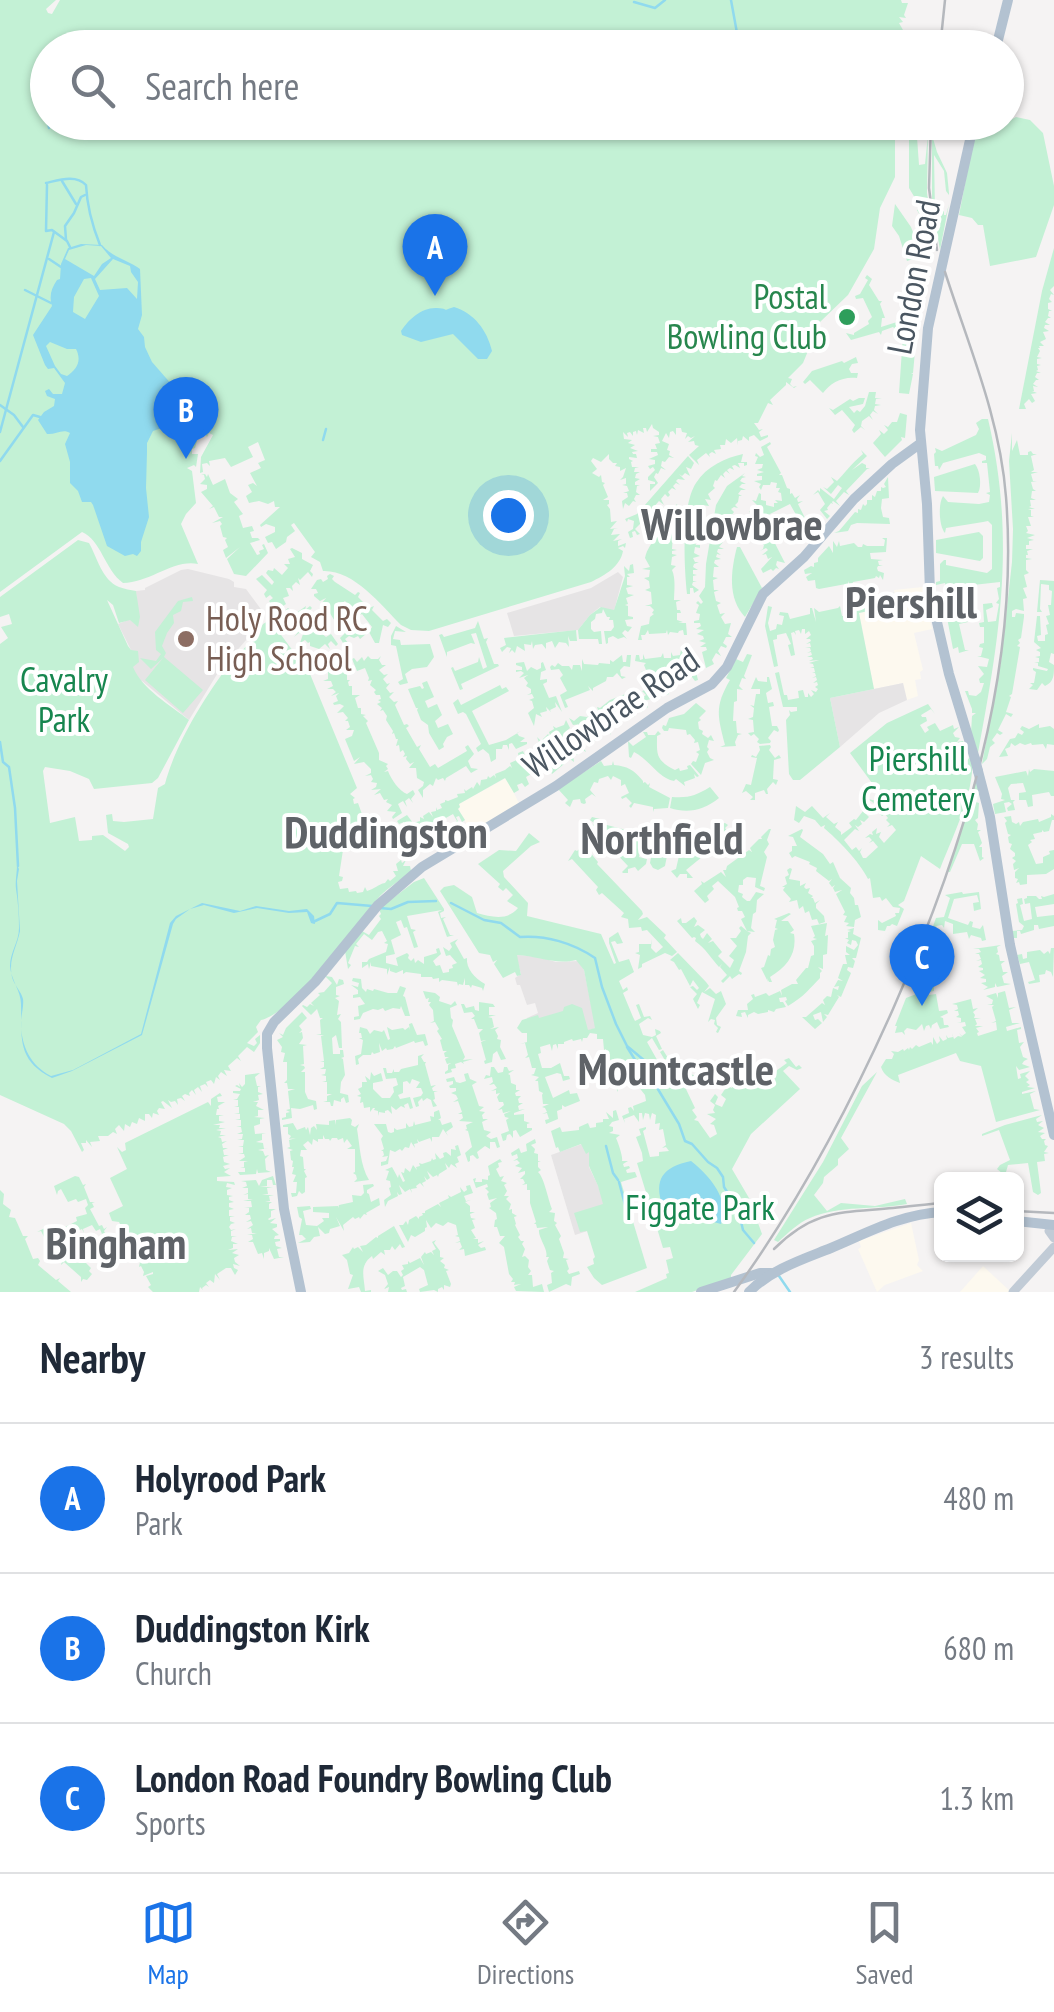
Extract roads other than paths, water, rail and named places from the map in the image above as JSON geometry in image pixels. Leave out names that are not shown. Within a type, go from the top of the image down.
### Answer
[{"type":"main road","points":[[1000,30],[1008,0]]},
{"type":"main road","name":"London Road","points":[[970,140],[927,336],[920,416],[930,592],[948,674],[990,817],[1010,945],[1054,1135]]},
{"type":"main road","name":"Willowbrae Road","points":[[301,1292],[284,1208],[267,1036],[272,1024],[315,982],[376,907],[422,867],[553,788],[667,708],[712,684],[727,667],[768,589],[804,557],[854,499],[921,443]]},
{"type":"main road","points":[[749,1292],[772,1273],[887,1224],[934,1213]]},
{"type":"main road","points":[[1024,1223],[1052,1229]]},
{"type":"main road","points":[[1014,1292],[1054,1250]]},
{"type":"main road","points":[[701,1292],[760,1273],[772,1273]]},
{"type":"water","points":[[81,244],[102,245],[140,269],[142,315],[138,329],[152,362],[188,409],[184,420],[153,431],[147,443],[149,517],[137,556],[125,556],[107,546],[93,505],[82,502],[70,483],[65,444],[70,433],[47,434],[38,420],[54,406],[55,399],[45,391],[62,394],[65,383],[54,368],[45,365],[33,335],[52,306],[51,293],[60,279],[61,264],[68,248]],"holes":[[[101,246],[111,258],[94,276],[65,259],[69,250]],[[113,259],[130,266],[138,282],[137,299],[127,288],[100,290],[95,279]],[[91,278],[99,296],[85,319],[73,312],[74,297],[84,279]],[[50,342],[76,349],[78,361],[73,371],[67,376],[61,374],[46,346]]]},
{"type":"water","points":[[454,307],[468,313],[483,329],[492,351],[487,359],[478,359],[453,334],[421,342],[402,335],[404,327],[421,312]]},
{"type":"water","points":[[17,865],[18,938],[16,886]]},
{"type":"water","points":[[202,903],[240,911],[256,906],[289,911],[307,909],[315,924],[307,912],[289,913],[257,908],[234,913],[204,905],[190,909]]},
{"type":"water","points":[[190,909],[173,924],[142,1035],[72,1071],[52,1078],[32,1063],[23,1047],[21,1027],[33,1061],[51,1076],[73,1070],[141,1034],[170,923]]},
{"type":"water","points":[[691,1161],[705,1173],[721,1197],[721,1224],[696,1217],[683,1221],[676,1212],[663,1207],[659,1189],[663,1176],[673,1167]]},
{"type":"waterway","points":[[634,2],[655,8],[665,0]]},
{"type":"waterway","points":[[731,0],[736,30]]},
{"type":"waterway","points":[[46,183],[72,179],[86,185],[90,216],[100,245]]},
{"type":"waterway","points":[[62,181],[76,204]]},
{"type":"waterway","points":[[47,185],[46,231],[52,230],[70,247]]},
{"type":"waterway","points":[[66,240],[65,226],[85,195]]},
{"type":"waterway","points":[[0,432],[54,232]]},
{"type":"waterway","points":[[49,259],[61,267]]},
{"type":"waterway","points":[[25,290],[51,303]]},
{"type":"waterway","points":[[0,405],[23,427]]},
{"type":"waterway","points":[[0,461],[33,415],[40,417]]},
{"type":"waterway","points":[[180,422],[199,422]]},
{"type":"waterway","points":[[323,440],[326,429]]},
{"type":"waterway","points":[[0,742],[3,762],[9,767],[15,808],[18,866]]},
{"type":"waterway","points":[[380,908],[436,901]]},
{"type":"waterway","points":[[313,922],[330,914],[337,903],[372,906]]},
{"type":"waterway","points":[[451,903],[484,920],[501,923],[520,937],[559,941],[595,958],[602,987],[627,1046],[650,1068],[685,1141],[723,1177],[743,1230],[754,1243]]},
{"type":"waterway","points":[[627,1047],[637,1063],[651,1074]]},
{"type":"waterway","points":[[606,1146],[618,1180]]},
{"type":"waterway","points":[[619,1182],[629,1220]]},
{"type":"waterway","points":[[779,1276],[790,1292]]},
{"type":"railway","points":[[942,30],[945,0]]},
{"type":"railway","points":[[930,140],[929,188],[937,250]]},
{"type":"railway","points":[[734,1292],[821,1155],[893,1009],[919,949],[963,824],[995,694],[1008,563],[1003,468],[982,383],[945,272]]},
{"type":"railway","points":[[774,1249],[802,1226],[829,1215],[934,1204]]},
{"type":"railway","points":[[1024,1211],[1054,1213]]},
{"type":"place","name":"Holyrood Park","points":[[435,296]]},
{"type":"place","name":"Postal Bowling Club","points":[[847,317]]},
{"type":"place","name":"Duddingston Kirk","points":[[186,459]]},
{"type":"place","name":"Holy Rood RC High School","points":[[186,639]]},
{"type":"place","name":"London Road Foundry Bowling Club","points":[[922,1006]]},
{"type":"district","name":"Willowbrae","points":[[732,524]]},
{"type":"district","name":"Piershill","points":[[911,602]]},
{"type":"district","name":"Duddingston","points":[[386,832]]},
{"type":"district","name":"Northfield","points":[[662,838]]},
{"type":"district","name":"Mountcastle","points":[[676,1069]]},
{"type":"district","name":"Bingham","points":[[116,1243]]},
{"type":"park label","name":"Cavalry Park","points":[[64,700]]},
{"type":"park label","name":"Piershill Cemetery","points":[[918,779]]},
{"type":"park label","name":"Figgate Park","points":[[700,1208]]}]
